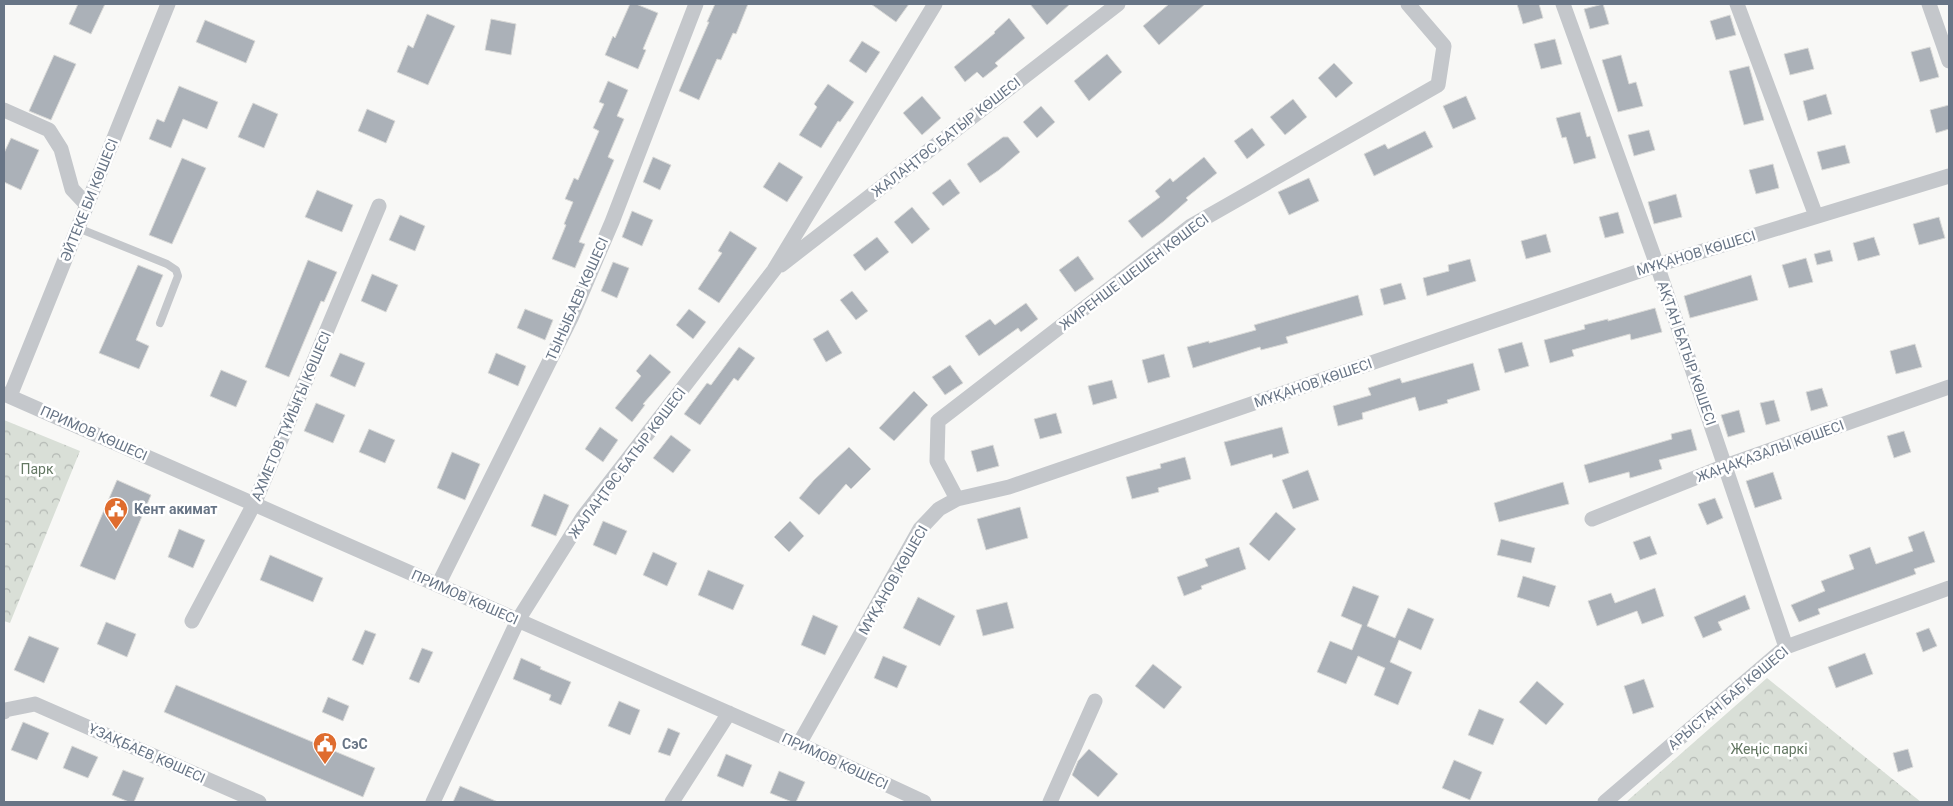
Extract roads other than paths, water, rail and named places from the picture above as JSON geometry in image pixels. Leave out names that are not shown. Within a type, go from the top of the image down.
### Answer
[{"type":"street","name":"ӘЙТЕКЕ БИ КӨШЕСІ","points":[[7,395],[78,228],[168,4]]},
{"type":"street","name":"ТЫНЫБАЕВ КӨШЕСІ","points":[[438,585],[571,318],[612,222],[696,4]]},
{"type":"street","name":"ЖАЛАҢТӨС БАТЫР КӨШЕСІ","points":[[433,802],[518,620],[583,517],[774,270],[935,4]]},
{"type":"street","name":"ЖАЛАҢТӨС БАТЫР КӨШЕСІ","points":[[774,270],[1118,4]]},
{"type":"street","name":"ЖИРЕНШЕ ШЕШЕН КӨШЕСІ","points":[[958,498],[937,461],[938,421],[1191,226],[1438,85],[1444,46],[1408,4]]},
{"type":"street","name":"АҚТАН БАТЫР КӨШЕСІ","points":[[1562,4],[1657,265],[1786,647]]},
{"type":"street","points":[[1737,4],[1816,216]]},
{"type":"street","points":[[1928,4],[1949,61]]},
{"type":"street","points":[[4,110],[49,130],[61,149],[72,189],[87,205]]},
{"type":"street","name":"МҰҚАНОВ КӨШЕСІ","points":[[799,744],[920,529],[938,509],[958,498],[1018,483],[1657,265],[1949,176]]},
{"type":"street","name":"АХМЕТОВ ТҰЙЫҒЫ КӨШЕСІ","points":[[192,620],[254,504],[379,206]]},
{"type":"street","name":"ЖАҢАҚАЗАЛЫ КӨШЕСІ","points":[[1592,519],[1725,466],[1949,387]]},
{"type":"street","name":"ПРИМОВ КӨШЕСІ","points":[[7,395],[799,744],[909,799],[924,802]]},
{"type":"street","name":"АРЫСТАН БАБ КӨШЕСІ","points":[[1606,802],[1786,647],[1949,588]]},
{"type":"street","points":[[1050,802],[1095,700]]},
{"type":"street","name":"ҰЗАҚБАЕВ КӨШЕСІ","points":[[4,712],[5,710],[34,704],[259,802]]},
{"type":"street","points":[[672,802],[730,714]]},
{"type":"lane","points":[[78,228],[167,264],[176,270],[178,276],[160,323]]},
{"type":"place","name":"Кент акимат","points":[[116,530]]},
{"type":"place","name":"СэС","points":[[325,765]]},
{"type":"park label","name":"Парк","points":[[37,469]]},
{"type":"park label","name":"Жеңіс паркі","points":[[1769,749]]}]
